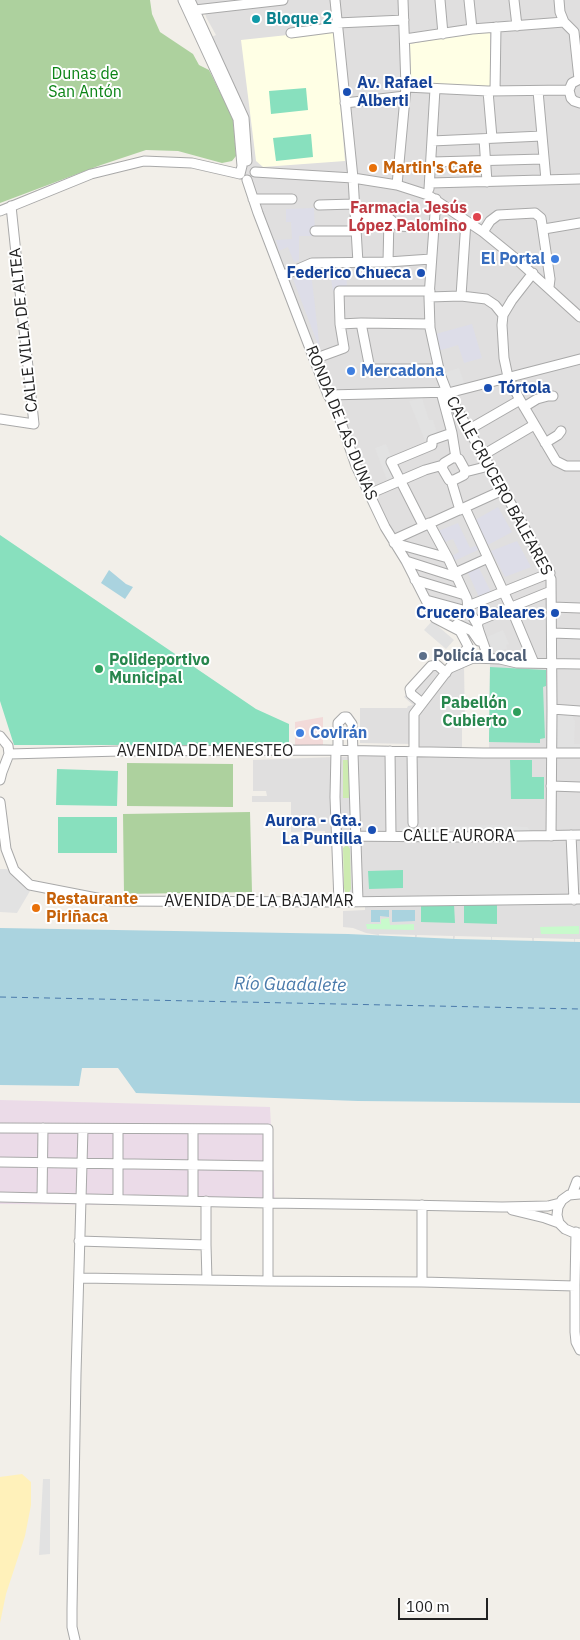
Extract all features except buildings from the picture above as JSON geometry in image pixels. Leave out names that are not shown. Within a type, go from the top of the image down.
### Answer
[{"type":"street","points":[[183,0],[238,119],[244,171]]},
{"type":"street","points":[[190,0],[244,118],[244,171]]},
{"type":"street","points":[[195,10],[224,3],[283,0]]},
{"type":"street","points":[[335,0],[353,178],[358,263]]},
{"type":"street","points":[[397,185],[406,92],[406,39],[402,0]]},
{"type":"street","points":[[440,0],[443,34]]},
{"type":"street","points":[[469,0],[472,29]]},
{"type":"street","points":[[514,0],[517,26]]},
{"type":"street","points":[[559,0],[560,12],[564,22]]},
{"type":"street","points":[[291,33],[337,25],[404,20]]},
{"type":"street","points":[[406,39],[472,29],[564,22],[578,29],[580,79],[572,83],[569,90],[571,98],[580,103]]},
{"type":"street","points":[[487,182],[485,161],[496,28]]},
{"type":"street","points":[[345,103],[434,89],[492,91],[569,90]]},
{"type":"street","name":"CALLE CRUCERO BALEARES","points":[[434,89],[430,183],[432,197],[430,324],[438,369],[444,392],[483,455],[552,579],[550,836]]},
{"type":"street","points":[[538,91],[546,180]]},
{"type":"street","points":[[432,141],[542,136]]},
{"type":"street","points":[[432,162],[543,159]]},
{"type":"street","points":[[0,211],[91,174],[144,161],[192,164],[244,171],[254,167],[255,172],[353,178],[397,185],[432,197],[483,232],[533,273],[580,317]]},
{"type":"street","name":"RONDA DE LAS DUNAS","points":[[244,171],[314,359],[328,394],[336,408],[356,466],[385,527],[406,561],[435,618]]},
{"type":"street","points":[[430,183],[580,179]]},
{"type":"street","points":[[253,199],[292,199]]},
{"type":"street","points":[[319,205],[354,204]]},
{"type":"street","name":"CALLE VILLA DE ALTEA","points":[[0,419],[34,424],[12,206]]},
{"type":"street","points":[[483,232],[490,221],[498,215],[535,213],[541,218],[550,279],[549,288]]},
{"type":"street","points":[[356,217],[389,218],[398,226],[417,227]]},
{"type":"street","points":[[388,262],[389,218]]},
{"type":"street","points":[[461,296],[466,221]]},
{"type":"street","points":[[544,229],[580,223]]},
{"type":"street","points":[[315,231],[356,231]]},
{"type":"street","points":[[282,276],[312,263],[388,262],[432,259]]},
{"type":"street","points":[[533,273],[503,315],[504,358],[508,377],[556,461],[566,466],[580,466]]},
{"type":"street","points":[[314,359],[344,348],[340,324],[339,291],[486,298],[496,305],[503,315]]},
{"type":"street","points":[[361,323],[370,369],[438,369]]},
{"type":"street","points":[[340,324],[430,324]]},
{"type":"street","points":[[328,394],[444,392],[580,359]]},
{"type":"street","points":[[444,392],[456,458],[459,459],[465,470],[464,475],[451,480]]},
{"type":"street","points":[[468,430],[522,403],[553,396]]},
{"type":"street","points":[[483,455],[534,425]]},
{"type":"street","points":[[545,443],[562,432]]},
{"type":"street","points":[[452,433],[432,440],[432,446],[391,462],[426,524],[448,558],[465,595],[469,609],[478,624],[480,650]]},
{"type":"street","points":[[369,494],[443,464],[454,457],[456,458]]},
{"type":"street","points":[[443,464],[442,468],[449,480],[451,480],[462,509],[488,558],[534,663]]},
{"type":"street","points":[[464,472],[489,466]]},
{"type":"street","points":[[394,541],[426,524],[503,490]]},
{"type":"street","points":[[394,541],[448,558]]},
{"type":"street","points":[[406,561],[455,575],[488,558]]},
{"type":"street","points":[[426,600],[469,609],[550,573]]},
{"type":"street","points":[[416,580],[465,595]]},
{"type":"street","points":[[478,624],[480,620],[551,591]]},
{"type":"street","points":[[552,607],[580,608]]},
{"type":"street","points":[[435,618],[460,631],[468,654],[480,650]]},
{"type":"street","points":[[435,618],[454,623],[472,631],[480,650]]},
{"type":"street","points":[[552,633],[580,634]]},
{"type":"street","points":[[413,823],[414,714],[474,640],[480,650],[500,660],[517,663],[580,664]]},
{"type":"street","points":[[448,671],[480,650]]},
{"type":"street","points":[[422,703],[411,694],[410,689],[431,666],[437,665],[448,671]]},
{"type":"street","points":[[552,710],[580,711]]},
{"type":"street","points":[[339,902],[335,797],[337,727],[340,719],[344,717],[347,717],[352,724],[358,901]]},
{"type":"street","points":[[0,736],[8,746],[9,754],[0,780]]},
{"type":"street","name":"AVENIDA DE MENESTEO","points":[[9,754],[120,751],[580,753]]},
{"type":"street","points":[[390,751],[391,836]]},
{"type":"street","points":[[551,786],[580,786]]},
{"type":"street","name":"AVENIDA DE LA BAJAMAR","points":[[0,802],[6,849],[14,870],[30,885],[112,901],[577,900]]},
{"type":"street","points":[[576,835],[577,900]]},
{"type":"street","name":"CALLE AURORA","points":[[337,836],[576,835]]},
{"type":"street","points":[[0,1128],[268,1129],[268,1280]]},
{"type":"street","points":[[42,1198],[44,1128]]},
{"type":"street","points":[[75,1640],[72,1627],[72,1609],[83,1129]]},
{"type":"street","points":[[118,1129],[118,1199]]},
{"type":"street","points":[[192,1130],[193,1201]]},
{"type":"street","points":[[0,1162],[268,1166]]},
{"type":"street","points":[[0,1198],[502,1207],[548,1206],[577,1193]]},
{"type":"street","points":[[206,1201],[207,1280]]},
{"type":"street","points":[[560,1202],[557,1215],[559,1223],[564,1229],[578,1232],[575,1332],[576,1342],[580,1350]]},
{"type":"street","points":[[422,1205],[422,1282]]},
{"type":"street","points":[[502,1207],[559,1223]]},
{"type":"street","points":[[79,1241],[206,1245]]},
{"type":"street","points":[[80,1278],[422,1282],[575,1286]]},
{"type":"shaded area","points":[[187,0],[580,0],[580,939],[575,939],[575,948],[574,939],[534,938],[533,947],[532,938],[492,937],[491,946],[491,937],[455,936],[453,945],[453,936],[417,935],[415,945],[415,935],[379,934],[377,944],[378,935],[343,927],[343,911],[365,910],[365,900],[348,900],[346,838],[325,839],[325,831],[291,832],[291,802],[252,802],[252,796],[267,796],[266,791],[253,791],[253,760],[362,756],[385,751],[413,752],[413,744],[360,743],[360,708],[407,708],[413,705],[404,697],[430,666],[447,671],[464,665],[465,727],[462,727],[462,752],[489,752],[490,658],[480,632],[437,620],[399,535],[391,536],[366,487],[242,171],[242,120],[205,40],[216,35],[206,17],[204,7],[192,11]]},
{"type":"shaded area","points":[[334,30],[345,161],[263,167],[256,161],[241,40]]},
{"type":"shaded area","points":[[490,32],[490,88],[411,88],[410,44],[471,33]]},
{"type":"shaded area","points":[[314,208],[315,236],[299,236],[299,261],[294,262],[288,247],[279,251],[276,240],[292,239],[291,222],[286,222],[286,209]]},
{"type":"shaded area","points":[[346,263],[347,291],[333,291],[329,266]]},
{"type":"shaded area","points":[[311,272],[320,350],[293,279]]},
{"type":"shaded area","points":[[472,324],[482,358],[464,363],[458,345],[435,352],[432,335]]},
{"type":"shaded area","points":[[459,368],[466,388],[452,392],[440,374]]},
{"type":"shaded area","points":[[422,398],[429,420],[433,420],[438,436],[426,443],[409,401]]},
{"type":"shaded area","points":[[386,444],[391,456],[388,461],[395,477],[387,480],[375,448]]},
{"type":"shaded area","points":[[498,507],[512,532],[488,545],[475,520]]},
{"type":"shaded area","points":[[458,523],[470,548],[478,545],[480,549],[454,561],[452,556],[459,552],[453,539],[445,542],[436,532]]},
{"type":"shaded area","points":[[517,541],[531,567],[505,577],[491,551]]},
{"type":"shaded area","points":[[483,556],[486,564],[479,568],[491,592],[503,597],[472,609],[479,597],[468,573],[461,576],[458,568]]},
{"type":"shaded area","points":[[432,621],[454,640],[446,649],[424,630]]},
{"type":"shaded area","points":[[503,630],[509,644],[506,645],[507,649],[493,650],[487,637]]},
{"type":"shaded area","points":[[556,713],[571,714],[575,721],[574,744],[580,744],[580,751],[556,751]]},
{"type":"shaded area","points":[[323,717],[323,745],[295,745],[295,722]]},
{"type":"shaded area","points":[[497,825],[527,827],[532,832],[400,833],[400,828]]},
{"type":"shaded area","points":[[0,869],[7,869],[30,891],[17,913],[0,912]]},
{"type":"shaded area","points":[[0,1100],[270,1107],[275,1206],[0,1204]]},
{"type":"shaded area","points":[[43,1479],[50,1479],[50,1554],[39,1555]]},
{"type":"green space","name":"Dunas de San Antón","points":[[0,0],[150,0],[152,14],[160,32],[193,54],[199,65],[209,70],[233,118],[236,156],[232,161],[222,163],[178,151],[146,150],[0,203]]},
{"type":"green space","points":[[306,88],[308,110],[271,114],[269,91]]},
{"type":"green space","points":[[311,134],[313,157],[276,161],[273,138]]},
{"type":"green space","name":"Polideportivo Municipal","points":[[0,535],[256,709],[289,724],[289,745],[14,745],[0,701]]},
{"type":"green space","name":"Pabellón Cubierto","points":[[490,667],[546,670],[546,686],[543,687],[545,738],[540,739],[540,743],[489,742]]},
{"type":"green space","points":[[343,760],[349,760],[349,798],[343,798]]},
{"type":"green space","points":[[510,760],[532,760],[532,777],[544,777],[544,799],[511,799]]},
{"type":"green space","points":[[127,763],[233,764],[233,807],[127,806]]},
{"type":"green space","points":[[57,769],[118,771],[117,806],[56,805]]},
{"type":"green space","points":[[250,812],[252,892],[124,894],[123,814]]},
{"type":"green space","points":[[58,817],[117,817],[117,853],[58,853]]},
{"type":"green space","points":[[348,846],[350,849],[351,889],[348,894],[344,888],[343,848]]},
{"type":"green space","points":[[403,870],[403,888],[369,889],[368,871]]},
{"type":"green space","points":[[497,903],[497,924],[464,923],[464,904]]},
{"type":"green space","points":[[454,904],[455,923],[421,922],[421,905]]},
{"type":"green space","points":[[389,918],[390,925],[414,924],[414,930],[367,929],[366,924],[381,924],[381,919]]},
{"type":"green space","points":[[579,926],[579,934],[541,934],[540,927]]},
{"type":"sand","points":[[22,1474],[31,1482],[31,1505],[25,1536],[6,1594],[0,1623],[0,1477]]},
{"type":"water","points":[[109,570],[126,584],[133,587],[125,599],[101,583]]},
{"type":"water","points":[[371,910],[389,910],[389,917],[380,916],[380,922],[371,922]]},
{"type":"water","points":[[392,910],[415,910],[415,921],[392,922]]},
{"type":"water","name":"Río Guadalete","points":[[0,928],[348,934],[580,942],[580,1103],[358,1101],[136,1093],[118,1068],[82,1068],[79,1086],[0,1085]]},
{"type":"ferry route","points":[[0,997],[580,1009]]},
{"type":"place","name":"Bloque 2","points":[[256,19]]},
{"type":"place","name":"Av. Rafael Alberti","points":[[347,92]]},
{"type":"place","name":"Martin's Cafe","points":[[373,168]]},
{"type":"place","name":"Farmacia Jesús López Palomino","points":[[477,217]]},
{"type":"place","name":"El Portal","points":[[555,259]]},
{"type":"place","name":"Federico Chueca","points":[[421,273]]},
{"type":"place","name":"Mercadona","points":[[351,371]]},
{"type":"place","name":"Tórtola","points":[[488,388]]},
{"type":"place","name":"Crucero Baleares","points":[[555,613]]},
{"type":"place","name":"Policía Local","points":[[423,656]]},
{"type":"place","name":"Polideportivo Municipal","points":[[99,669]]},
{"type":"place","name":"Pabellón Cubierto","points":[[517,712]]},
{"type":"place","name":"Covirán","points":[[300,733]]},
{"type":"place","name":"Aurora - Gta. La Puntilla","points":[[372,830]]},
{"type":"place","name":"Restaurante Piriñaca","points":[[36,908]]}]
